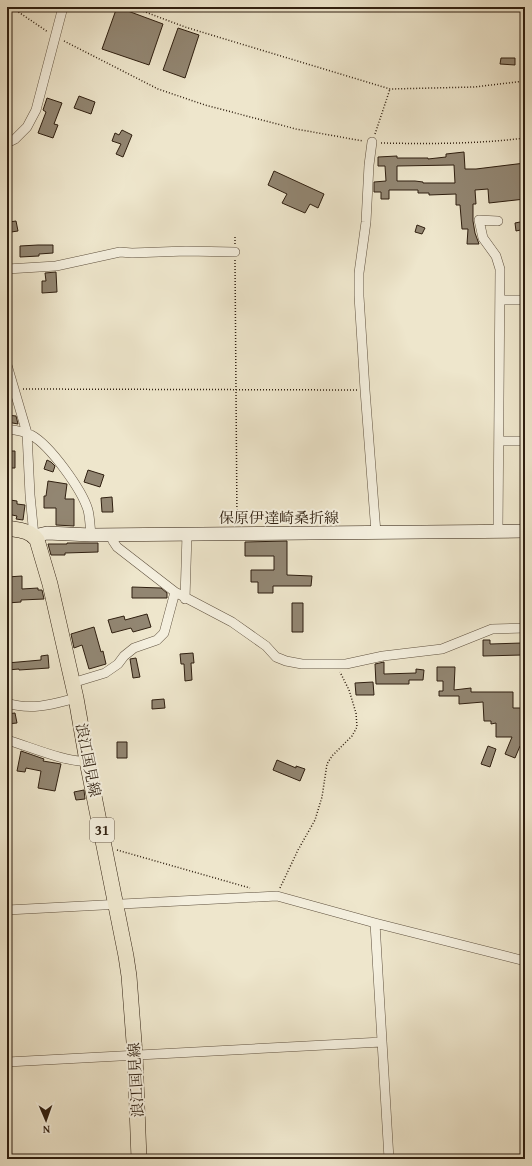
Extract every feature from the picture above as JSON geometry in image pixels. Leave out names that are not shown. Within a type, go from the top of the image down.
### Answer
[{"type":"main road","points":[[7,528],[28,532],[34,536]]},
{"type":"main road","name":"保原伊達崎桑折線","points":[[34,536],[47,533],[111,535],[525,531]]},
{"type":"main road","name":"浪江国見線","points":[[34,536],[37,540],[50,584],[76,698],[129,976],[135,1055],[139,1159]]},
{"type":"street","points":[[7,143],[15,139],[27,127],[36,110],[54,36],[63,7]]},
{"type":"street","points":[[372,142],[369,165],[366,222],[359,272],[359,296],[376,533]]},
{"type":"street","points":[[498,221],[479,220],[483,238],[496,256],[500,269],[498,531]]},
{"type":"street","points":[[7,269],[56,266],[120,252],[235,252]]},
{"type":"street","points":[[500,300],[525,300]]},
{"type":"street","points":[[7,365],[27,433],[30,495],[34,536]]},
{"type":"street","points":[[7,429],[31,435],[50,451],[84,499],[88,509],[91,535]]},
{"type":"street","points":[[499,441],[525,441]]},
{"type":"street","points":[[186,599],[187,534]]},
{"type":"street","points":[[111,535],[112,540],[117,547],[175,592],[232,622],[257,638],[279,659],[286,661],[302,664],[336,665],[383,656],[442,649],[492,629],[525,628]]},
{"type":"street","points":[[72,682],[105,673],[118,664],[124,656],[134,648],[157,640],[164,633],[175,592]]},
{"type":"street","points":[[7,703],[26,707],[43,707],[76,698]]},
{"type":"street","points":[[7,740],[78,762],[87,761]]},
{"type":"street","points":[[7,910],[277,896],[375,923],[525,961]]},
{"type":"street","points":[[375,923],[389,1159]]},
{"type":"street","points":[[7,1062],[382,1042]]},
{"type":"path","points":[[11,7],[54,36],[158,89],[206,106],[296,130],[372,142],[444,144],[525,138]]},
{"type":"path","points":[[132,7],[185,27],[390,89],[474,87],[525,81]]},
{"type":"path","points":[[372,142],[390,89]]},
{"type":"path","points":[[235,238],[237,534]]},
{"type":"path","points":[[14,389],[365,390]]},
{"type":"path","points":[[277,896],[298,850],[315,820],[322,797],[327,764],[332,756],[352,736],[357,727],[356,713],[349,690],[336,665]]},
{"type":"path","points":[[105,847],[254,889]]},
{"type":"building","points":[[117,7],[163,24],[149,65],[102,49]]},
{"type":"building","points":[[178,28],[199,35],[185,78],[163,70]]},
{"type":"building","points":[[501,58],[515,58],[515,65],[500,64]]},
{"type":"building","points":[[79,96],[95,102],[91,114],[74,108]]},
{"type":"building","points":[[47,98],[62,103],[54,124],[58,125],[53,138],[38,133],[46,112],[43,110]]},
{"type":"building","points":[[122,130],[132,135],[123,157],[116,154],[121,144],[112,141],[115,133],[119,135]]},
{"type":"building","points":[[464,152],[465,169],[525,163],[525,199],[489,203],[488,189],[475,190],[476,204],[473,204],[473,221],[479,244],[467,244],[468,229],[462,229],[460,205],[456,205],[456,194],[429,195],[429,193],[418,193],[418,190],[389,190],[389,199],[381,199],[381,192],[374,192],[374,182],[386,181],[385,166],[378,166],[378,157],[397,156],[397,158],[428,159],[446,157],[446,154]],"holes":[[[454,165],[455,183],[397,181],[397,166]]]},
{"type":"building","points":[[274,171],[324,194],[318,208],[310,204],[305,213],[282,203],[287,194],[268,185]]},
{"type":"building","points":[[16,221],[18,231],[11,232],[9,222]]},
{"type":"building","points":[[525,221],[525,229],[516,231],[515,223]]},
{"type":"building","points":[[417,225],[425,228],[422,234],[415,232]]},
{"type":"building","points":[[53,245],[53,253],[39,254],[39,256],[20,257],[20,246]]},
{"type":"building","points":[[56,272],[57,292],[42,293],[42,281],[46,281],[45,273]]},
{"type":"building","points":[[7,415],[16,416],[18,424],[7,422]]},
{"type":"building","points":[[8,451],[15,451],[15,468],[7,468]]},
{"type":"building","points":[[47,460],[55,466],[53,472],[44,469]]},
{"type":"building","points":[[88,470],[104,475],[100,487],[84,482]]},
{"type":"building","points":[[48,481],[67,484],[65,499],[74,499],[74,526],[56,525],[56,508],[44,508],[44,496],[46,496]]},
{"type":"building","points":[[112,497],[113,512],[102,512],[101,498]]},
{"type":"building","points":[[10,500],[17,501],[17,504],[25,505],[23,520],[16,519],[17,516],[7,514]]},
{"type":"building","points":[[287,541],[287,575],[312,576],[311,586],[273,586],[273,593],[258,593],[258,582],[251,582],[251,570],[274,570],[274,556],[245,556],[245,542]]},
{"type":"building","points":[[98,543],[98,552],[51,555],[48,544]]},
{"type":"building","points":[[22,576],[22,589],[38,588],[38,590],[42,590],[44,599],[21,600],[21,602],[7,603],[7,577]]},
{"type":"building","points":[[132,587],[161,588],[167,593],[167,598],[132,598]]},
{"type":"building","points":[[292,603],[303,603],[303,632],[292,632]]},
{"type":"building","points":[[147,614],[151,627],[133,632],[131,628],[112,633],[108,620],[124,616],[125,620]]},
{"type":"building","points":[[94,627],[106,664],[89,669],[82,645],[74,648],[71,634]]},
{"type":"building","points":[[483,640],[490,640],[490,644],[522,643],[522,655],[483,656]]},
{"type":"building","points":[[193,653],[194,663],[191,663],[192,680],[185,681],[184,664],[181,664],[180,654]]},
{"type":"building","points":[[48,655],[49,668],[7,670],[7,663],[41,660],[41,656]]},
{"type":"building","points":[[136,658],[140,677],[133,678],[130,659]]},
{"type":"building","points":[[384,662],[384,674],[416,673],[416,669],[424,670],[423,680],[409,680],[409,684],[376,684],[375,664]]},
{"type":"building","points":[[437,667],[455,667],[454,690],[471,688],[471,692],[513,692],[513,708],[525,708],[525,746],[520,746],[515,758],[505,754],[512,737],[496,737],[496,723],[491,724],[491,721],[484,721],[483,702],[459,704],[459,696],[439,696],[439,691],[443,691],[443,681],[437,681]]},
{"type":"building","points":[[373,682],[374,695],[356,695],[355,683]]},
{"type":"building","points":[[164,699],[165,708],[152,709],[152,700]]},
{"type":"building","points":[[15,713],[17,723],[7,724],[7,714]]},
{"type":"building","points":[[117,742],[127,742],[127,758],[117,758]]},
{"type":"building","points":[[488,746],[496,749],[490,767],[481,764]]},
{"type":"building","points":[[21,751],[44,759],[43,761],[61,764],[55,791],[38,788],[41,771],[26,768],[25,772],[17,771]]},
{"type":"building","points":[[277,760],[296,768],[296,766],[305,769],[300,781],[273,770]]},
{"type":"building","points":[[84,790],[85,799],[76,800],[74,792]]}]
